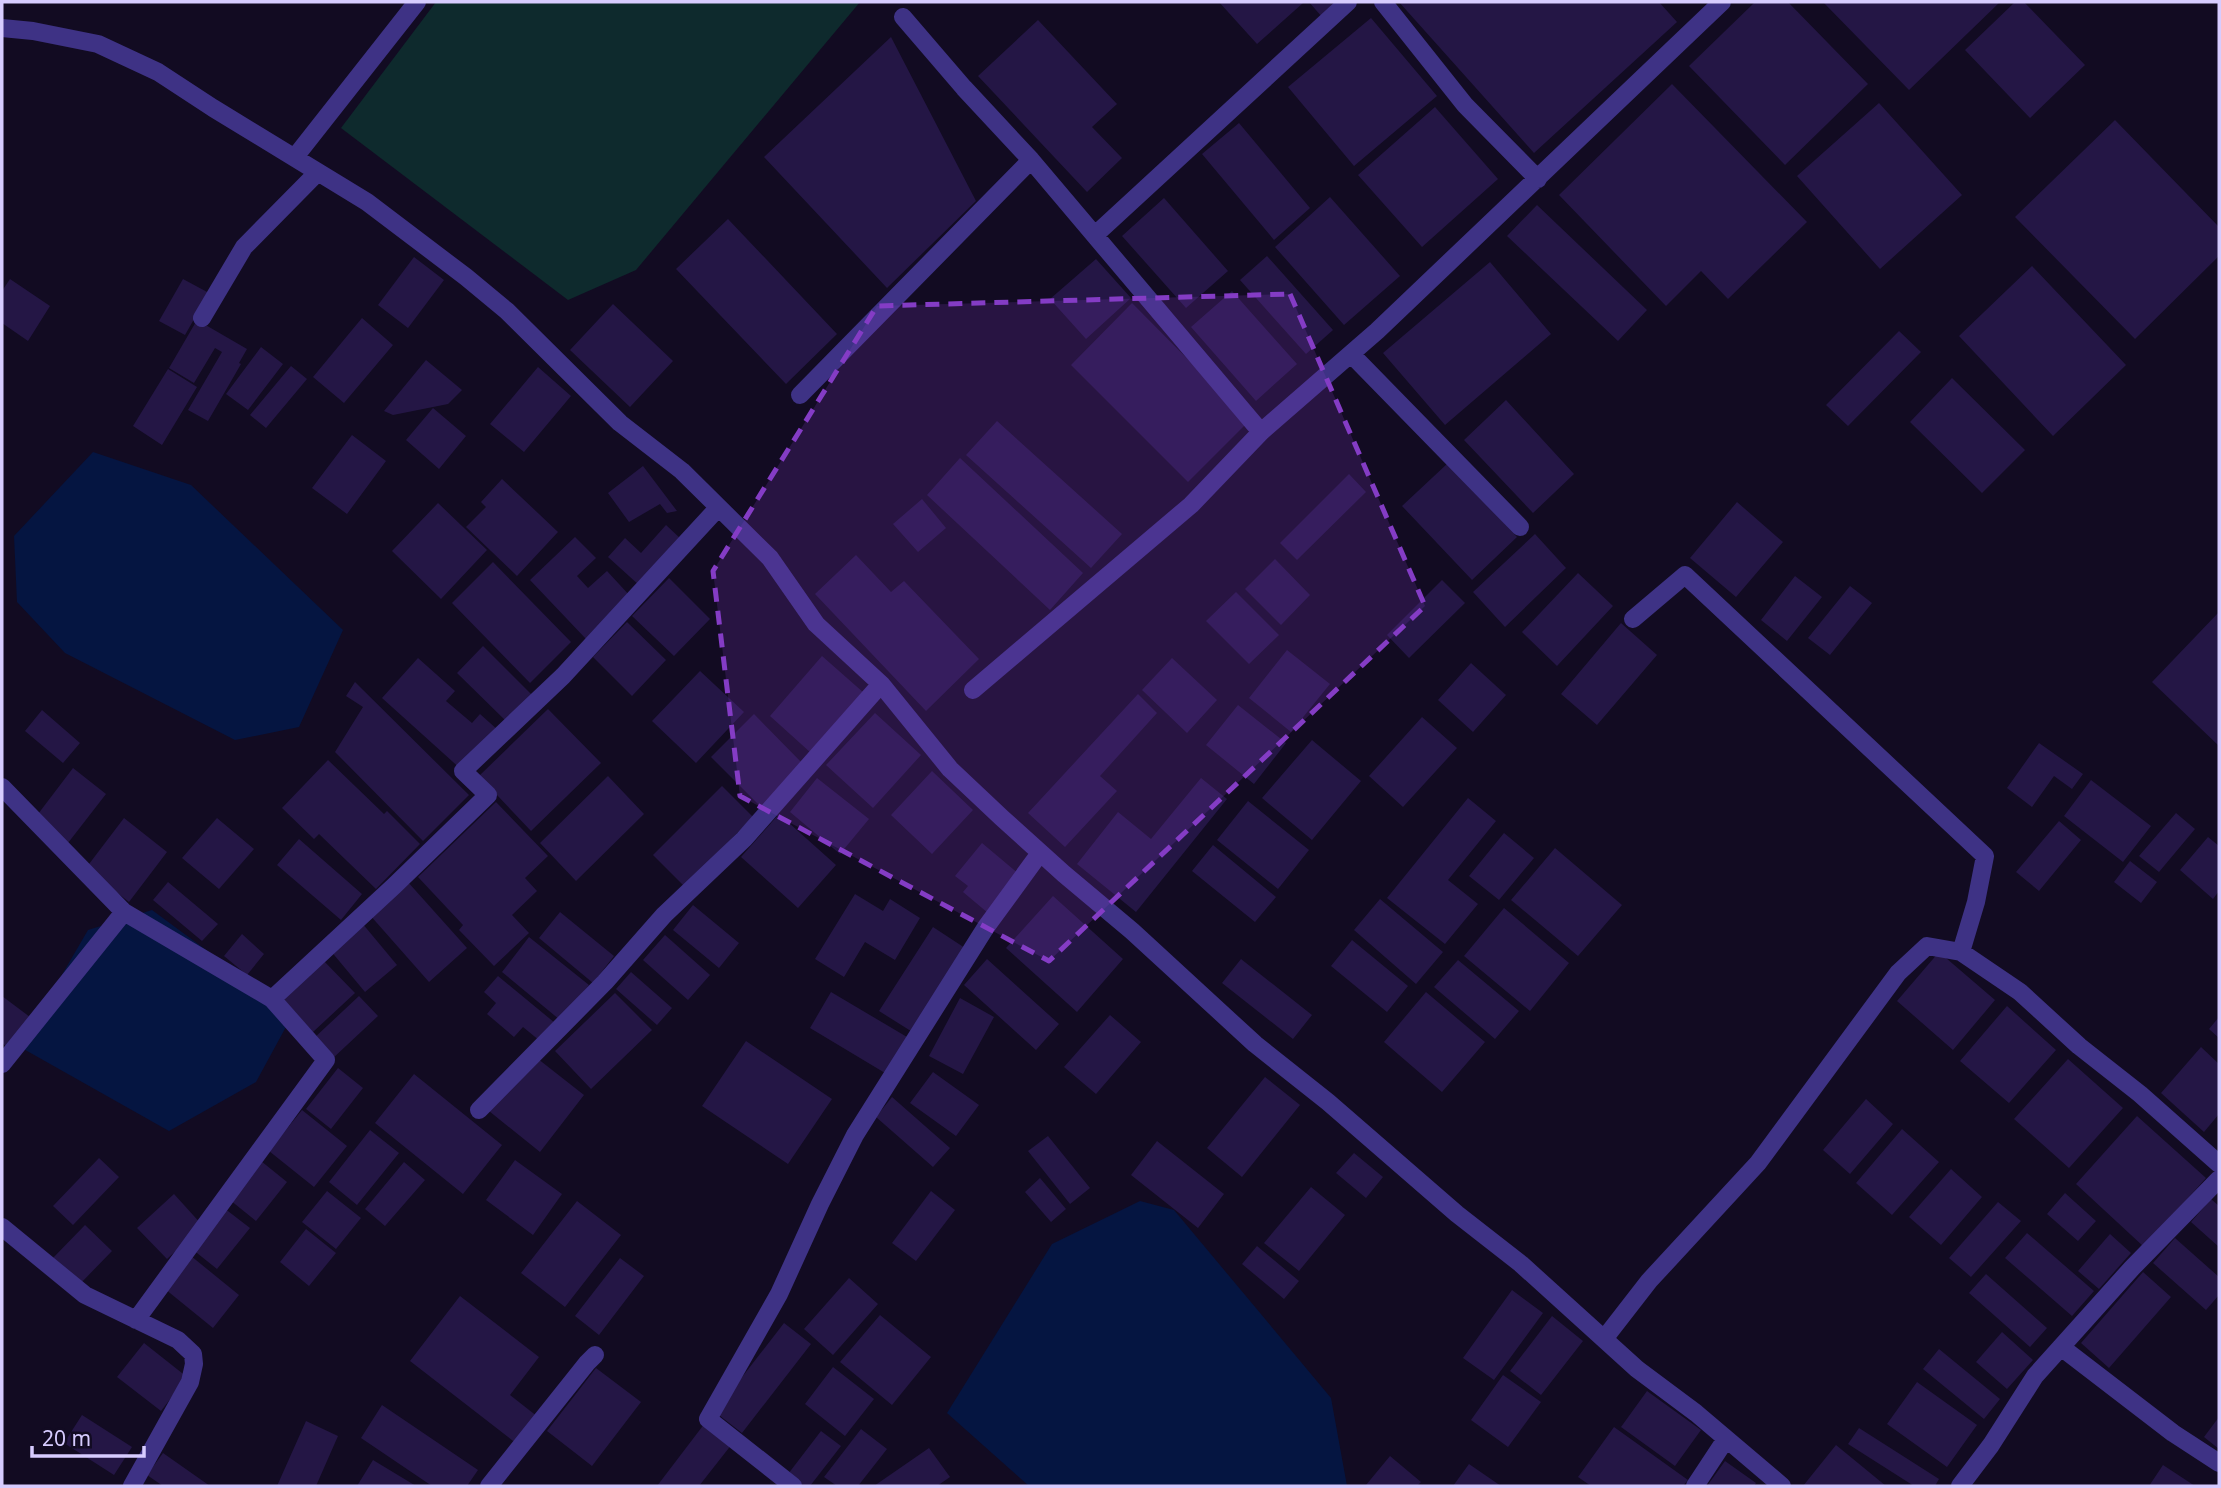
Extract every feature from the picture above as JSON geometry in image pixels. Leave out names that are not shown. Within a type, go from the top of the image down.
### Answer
[{"type":"street","points":[[295,157],[416,2]]},
{"type":"street","points":[[1095,235],[1348,2]]},
{"type":"street","points":[[1383,2],[1465,105],[1538,178]]},
{"type":"street","points":[[972,690],[1191,505],[1261,432],[1351,354],[1722,2]]},
{"type":"street","points":[[903,17],[1031,160],[1261,432]]},
{"type":"street","points":[[2,29],[33,31],[98,44],[158,72],[367,202],[408,231],[507,311],[620,423],[682,471],[770,558],[816,624],[881,684],[950,769],[1040,853],[1132,931],[1255,1044],[1328,1102],[1457,1214],[1521,1264],[1637,1368],[1696,1413],[1782,1486]]},
{"type":"street","points":[[800,396],[1031,160]]},
{"type":"street","points":[[202,318],[244,247],[318,172]]},
{"type":"street","points":[[1351,354],[1520,527]]},
{"type":"street","points":[[272,999],[488,795],[464,771],[563,676],[718,508]]},
{"type":"street","points":[[1633,619],[1685,575],[1985,856],[1976,902],[1961,952]]},
{"type":"street","points":[[479,1110],[605,982],[664,915],[744,839],[881,684]]},
{"type":"street","points":[[2,788],[124,912],[272,999],[326,1060],[136,1320]]},
{"type":"street","points":[[793,1486],[708,1419],[779,1294],[855,1135],[986,927],[1040,853]]},
{"type":"street","points":[[2,1064],[124,912]]},
{"type":"street","points":[[1604,1339],[1649,1281],[1758,1163],[1898,973],[1927,946],[1961,952],[2020,992],[2079,1046],[2140,1094],[2219,1164]]},
{"type":"street","points":[[1960,1486],[2035,1376],[2132,1268],[2219,1179]]},
{"type":"street","points":[[2,1227],[85,1295],[178,1340],[193,1354],[190,1382],[132,1486]]},
{"type":"street","points":[[2061,1347],[2173,1433],[2219,1463]]},
{"type":"street","points":[[489,1486],[595,1355]]},
{"type":"street","points":[[1695,1486],[1726,1438]]},
{"type":"highlighted area","points":[[1290,294],[1425,606],[1049,961],[740,796],[713,571],[877,306]]},
{"type":"green space","points":[[436,2],[860,2],[636,270],[568,300],[341,128]]},
{"type":"water","points":[[93,452],[191,485],[343,630],[299,727],[235,740],[65,653],[17,602],[14,536]]},
{"type":"water","points":[[152,910],[293,1014],[256,1082],[169,1131],[20,1047],[88,930]]},
{"type":"water","points":[[1140,1201],[1174,1210],[1331,1398],[1347,1486],[1029,1486],[947,1413],[1052,1244]]},
{"type":"building","points":[[1219,2],[1301,2],[1303,3],[1257,44]]},
{"type":"building","points":[[1309,2],[1338,2],[1322,17]]},
{"type":"building","points":[[1399,2],[1659,2],[1677,22],[1534,153]]},
{"type":"building","points":[[1755,2],[1788,2],[1868,84],[1785,165],[1689,66]]},
{"type":"building","points":[[1823,2],[2000,2],[1909,90]]},
{"type":"building","points":[[2015,2],[2024,2],[2085,65],[2030,118],[1965,50]]},
{"type":"building","points":[[1371,18],[1437,96],[1354,166],[1288,87]]},
{"type":"building","points":[[1038,20],[1117,104],[1092,127],[1122,158],[1087,192],[978,76]]},
{"type":"building","points":[[891,37],[976,201],[887,288],[764,157]]},
{"type":"building","points":[[1672,84],[1807,222],[1728,299],[1701,271],[1666,306],[1559,195]]},
{"type":"building","points":[[1879,103],[1962,195],[1880,269],[1797,176]]},
{"type":"building","points":[[1435,107],[1498,179],[1422,247],[1358,175]]},
{"type":"building","points":[[2115,120],[2219,227],[2219,256],[2135,339],[2015,217]]},
{"type":"building","points":[[1239,123],[1310,208],[1274,240],[1202,154]]},
{"type":"building","points":[[1330,197],[1400,276],[1344,325],[1275,247]]},
{"type":"building","points":[[1164,198],[1228,271],[1186,308],[1122,236]]},
{"type":"building","points":[[1537,205],[1647,310],[1618,341],[1507,236]]},
{"type":"building","points":[[728,219],[837,334],[786,384],[676,269]]},
{"type":"building","points":[[1267,256],[1333,330],[1306,354],[1240,280]]},
{"type":"building","points":[[414,257],[444,280],[408,328],[378,305]]},
{"type":"building","points":[[1096,259],[1131,298],[1086,339],[1050,299]]},
{"type":"building","points":[[1490,262],[1551,334],[1445,425],[1383,353]]},
{"type":"building","points":[[2032,266],[2126,365],[2053,436],[1959,336]]},
{"type":"building","points":[[10,279],[50,306],[28,341],[2,323],[2,291]]},
{"type":"building","points":[[183,279],[209,293],[185,335],[159,321]]},
{"type":"building","points":[[1232,291],[1297,364],[1256,401],[1191,327]]},
{"type":"building","points":[[1132,303],[1249,421],[1188,482],[1071,365]]},
{"type":"building","points":[[613,304],[673,361],[630,407],[570,350]]},
{"type":"building","points":[[362,318],[393,345],[344,403],[313,377]]},
{"type":"building","points":[[197,320],[247,349],[208,421],[188,410],[222,352],[215,348],[194,383],[169,368]]},
{"type":"building","points":[[1899,331],[1921,352],[1848,426],[1826,405]]},
{"type":"building","points":[[261,347],[283,364],[248,410],[226,394]]},
{"type":"building","points":[[426,360],[462,390],[448,404],[393,415],[384,411]]},
{"type":"building","points":[[291,366],[307,379],[266,428],[250,415]]},
{"type":"building","points":[[538,367],[571,396],[524,452],[490,424]]},
{"type":"building","points":[[168,369],[197,387],[162,445],[133,426]]},
{"type":"building","points":[[1952,378],[2025,450],[1982,493],[1910,422]]},
{"type":"building","points":[[1506,400],[1574,474],[1533,513],[1464,440]]},
{"type":"building","points":[[433,408],[466,436],[439,469],[406,440]]},
{"type":"building","points":[[997,421],[1122,534],[1091,568],[966,455]]},
{"type":"building","points":[[352,435],[386,461],[347,514],[312,488]]},
{"type":"building","points":[[960,458],[1083,573],[1050,610],[927,495]]},
{"type":"building","points":[[1448,463],[1517,537],[1472,580],[1402,506]]},
{"type":"building","points":[[643,466],[677,511],[667,513],[660,504],[629,522],[608,493]]},
{"type":"building","points":[[1349,474],[1366,492],[1297,560],[1280,543]]},
{"type":"building","points":[[502,479],[558,532],[517,576],[466,527],[486,507],[481,502]]},
{"type":"building","points":[[922,499],[946,528],[918,552],[893,524]]},
{"type":"building","points":[[1737,502],[1783,542],[1736,597],[1690,558]]},
{"type":"building","points":[[438,503],[487,550],[441,599],[392,551]]},
{"type":"building","points":[[666,525],[681,539],[640,586],[608,557],[625,538],[641,553]]},
{"type":"building","points":[[1535,534],[1566,568],[1505,627],[1473,592]]},
{"type":"building","points":[[575,537],[596,558],[577,576],[588,588],[607,571],[631,597],[586,639],[530,580]]},
{"type":"building","points":[[856,555],[891,592],[904,581],[979,659],[926,711],[815,594]]},
{"type":"building","points":[[1275,559],[1310,595],[1281,625],[1245,589]]},
{"type":"building","points":[[493,562],[571,642],[530,683],[452,603]]},
{"type":"building","points":[[1578,573],[1613,606],[1557,666],[1522,632]]},
{"type":"building","points":[[1795,576],[1822,597],[1787,641],[1761,620]]},
{"type":"building","points":[[669,578],[710,619],[674,656],[632,616]]},
{"type":"building","points":[[1442,580],[1465,603],[1409,658],[1387,635]]},
{"type":"building","points":[[1850,586],[1872,603],[1830,655],[1808,638]]},
{"type":"building","points":[[1236,592],[1279,635],[1249,664],[1206,621]]},
{"type":"building","points":[[2219,612],[2219,746],[2152,682]]},
{"type":"building","points":[[627,622],[666,660],[632,696],[593,657]]},
{"type":"building","points":[[1621,623],[1657,655],[1597,725],[1561,694]]},
{"type":"building","points":[[483,646],[534,697],[509,724],[457,673]]},
{"type":"building","points":[[1287,650],[1330,684],[1291,732],[1249,698]]},
{"type":"building","points":[[822,656],[864,693],[811,753],[770,716]]},
{"type":"building","points":[[418,658],[455,691],[446,701],[472,723],[480,714],[499,731],[463,771],[382,698]]},
{"type":"building","points":[[1172,658],[1217,700],[1187,733],[1142,690]]},
{"type":"building","points":[[1471,663],[1506,695],[1473,732],[1438,700]]},
{"type":"building","points":[[700,671],[744,712],[696,763],[652,721]]},
{"type":"building","points":[[355,682],[469,795],[423,841],[335,752],[363,707],[346,696]]},
{"type":"building","points":[[1138,694],[1157,713],[1100,776],[1117,791],[1065,847],[1028,813]]},
{"type":"building","points":[[1238,705],[1286,743],[1254,784],[1206,745]]},
{"type":"building","points":[[548,709],[601,763],[531,831],[479,776]]},
{"type":"building","points":[[42,710],[80,743],[63,763],[25,731]]},
{"type":"building","points":[[875,713],[921,755],[873,808],[826,765]]},
{"type":"building","points":[[754,714],[804,765],[761,807],[711,757]]},
{"type":"building","points":[[1422,717],[1457,748],[1403,807],[1369,776]]},
{"type":"building","points":[[1312,740],[1361,781],[1312,840],[1262,798]]},
{"type":"building","points":[[2039,743],[2083,774],[2072,789],[2054,776],[2032,807],[2007,788]]},
{"type":"building","points":[[328,760],[384,814],[387,811],[420,844],[376,889],[319,834],[314,839],[282,808]]},
{"type":"building","points":[[73,768],[106,794],[68,843],[35,818]]},
{"type":"building","points":[[932,771],[973,810],[932,854],[891,815]]},
{"type":"building","points":[[608,776],[644,814],[576,881],[540,843]]},
{"type":"building","points":[[817,778],[869,819],[840,854],[790,812]]},
{"type":"building","points":[[1201,778],[1227,799],[1136,912],[1077,864],[1118,812],[1151,839]]},
{"type":"building","points":[[2091,780],[2151,826],[2123,862],[2064,816]]},
{"type":"building","points":[[722,786],[753,817],[684,886],[653,855]]},
{"type":"building","points":[[1468,798],[1496,821],[1448,880],[1478,904],[1445,944],[1387,898]]},
{"type":"building","points":[[1248,801],[1309,850],[1278,889],[1217,840]]},
{"type":"building","points":[[496,802],[548,856],[525,878],[537,891],[512,915],[529,933],[494,966],[459,930],[463,925],[418,877]]},
{"type":"building","points":[[2176,813],[2195,829],[2159,872],[2139,856]]},
{"type":"building","points":[[779,814],[836,865],[798,908],[741,857]]},
{"type":"building","points":[[124,818],[167,852],[129,902],[86,868]]},
{"type":"building","points":[[217,818],[254,849],[219,889],[182,858]]},
{"type":"building","points":[[2059,821],[2081,840],[2039,891],[2016,872]]},
{"type":"building","points":[[1504,833],[1534,858],[1499,900],[1469,876]]},
{"type":"building","points":[[2208,837],[2219,846],[2219,891],[2213,899],[2180,870]]},
{"type":"building","points":[[299,839],[362,894],[341,920],[277,865]]},
{"type":"building","points":[[982,843],[1020,875],[988,913],[963,892],[968,886],[955,876]]},
{"type":"building","points":[[1213,845],[1276,897],[1255,922],[1192,871]]},
{"type":"building","points":[[1555,848],[1622,905],[1578,956],[1511,900]]},
{"type":"building","points":[[2130,861],[2157,882],[2141,903],[2114,882]]},
{"type":"building","points":[[407,881],[467,948],[429,982],[369,914]]},
{"type":"building","points":[[168,882],[218,924],[202,941],[153,900]]},
{"type":"building","points":[[855,894],[883,911],[890,899],[920,918],[895,960],[865,942],[844,977],[815,959]]},
{"type":"building","points":[[1053,896],[1123,959],[1077,1012],[1006,948]]},
{"type":"building","points":[[1380,899],[1443,952],[1416,984],[1354,930]]},
{"type":"building","points":[[693,905],[739,943],[719,968],[673,930]]},
{"type":"building","points":[[1504,908],[1569,963],[1530,1011],[1464,956]]},
{"type":"building","points":[[560,912],[614,956],[593,983],[539,938]]},
{"type":"building","points":[[362,923],[397,965],[365,992],[330,950]]},
{"type":"building","points":[[933,927],[968,950],[914,1033],[879,1011]]},
{"type":"building","points":[[242,934],[264,954],[247,975],[224,956]]},
{"type":"building","points":[[665,935],[710,975],[688,1000],[643,960]]},
{"type":"building","points":[[529,937],[589,985],[560,1020],[502,972]]},
{"type":"building","points":[[1352,940],[1408,986],[1387,1012],[1331,966]]},
{"type":"building","points":[[1939,952],[1995,1000],[1953,1050],[1897,1001]]},
{"type":"building","points":[[322,959],[355,993],[313,1032],[282,998]]},
{"type":"building","points":[[987,959],[1059,1024],[1036,1050],[964,985]]},
{"type":"building","points":[[1241,959],[1312,1015],[1293,1039],[1222,983]]},
{"type":"building","points":[[1458,960],[1519,1011],[1495,1039],[1434,987]]},
{"type":"building","points":[[631,972],[672,1008],[657,1025],[616,989]]},
{"type":"building","points":[[498,976],[555,1023],[540,1041],[523,1027],[514,1037],[487,1014],[496,1003],[484,992]]},
{"type":"building","points":[[831,992],[907,1037],[885,1073],[810,1028]]},
{"type":"building","points":[[1426,992],[1485,1042],[1442,1092],[1384,1042]]},
{"type":"building","points":[[615,993],[652,1030],[591,1089],[555,1051]]},
{"type":"building","points":[[2,996],[30,1017],[7,1047],[2,1043]]},
{"type":"building","points":[[359,996],[378,1016],[331,1060],[312,1040]]},
{"type":"building","points":[[960,998],[994,1017],[963,1074],[929,1056]]},
{"type":"building","points":[[2007,1006],[2056,1050],[2009,1103],[1960,1061]]},
{"type":"building","points":[[1110,1015],[1141,1042],[1096,1094],[1064,1067]]},
{"type":"building","points":[[2219,1017],[2219,1038],[2209,1029]]},
{"type":"building","points":[[746,1041],[832,1099],[788,1164],[702,1106]]},
{"type":"building","points":[[2201,1047],[2219,1064],[2219,1114],[2204,1132],[2161,1093]]},
{"type":"building","points":[[533,1055],[584,1095],[540,1152],[489,1111]]},
{"type":"building","points":[[2068,1059],[2123,1108],[2069,1168],[2014,1119]]},
{"type":"building","points":[[338,1068],[363,1088],[331,1129],[306,1109]]},
{"type":"building","points":[[933,1072],[979,1105],[956,1136],[910,1103]]},
{"type":"building","points":[[414,1074],[502,1145],[463,1194],[375,1123]]},
{"type":"building","points":[[1265,1077],[1300,1105],[1242,1177],[1207,1148]]},
{"type":"building","points":[[892,1097],[950,1148],[933,1167],[876,1117]]},
{"type":"building","points":[[1866,1099],[1893,1124],[1850,1174],[1823,1150]]},
{"type":"building","points":[[302,1110],[347,1146],[314,1187],[269,1151]]},
{"type":"building","points":[[2137,1116],[2206,1178],[2144,1247],[2076,1184]]},
{"type":"building","points":[[1902,1129],[1939,1162],[1892,1215],[1856,1183]]},
{"type":"building","points":[[370,1130],[399,1153],[357,1205],[329,1182]]},
{"type":"building","points":[[1048,1136],[1090,1188],[1070,1204],[1028,1151]]},
{"type":"building","points":[[1157,1141],[1224,1194],[1198,1228],[1131,1175]]},
{"type":"building","points":[[1354,1153],[1383,1177],[1366,1198],[1336,1173]]},
{"type":"building","points":[[99,1158],[119,1177],[73,1225],[53,1206]]},
{"type":"building","points":[[515,1160],[562,1194],[533,1235],[486,1200]]},
{"type":"building","points":[[261,1161],[287,1182],[256,1221],[230,1200]]},
{"type":"building","points":[[404,1162],[425,1180],[385,1226],[365,1209]]},
{"type":"building","points":[[1951,1169],[1982,1197],[1941,1245],[1909,1217]]},
{"type":"building","points":[[1040,1178],[1066,1209],[1051,1222],[1025,1192]]},
{"type":"building","points":[[1311,1187],[1345,1215],[1299,1271],[1264,1243]]},
{"type":"building","points":[[327,1191],[361,1218],[336,1249],[302,1222]]},
{"type":"building","points":[[931,1191],[955,1210],[916,1261],[892,1243]]},
{"type":"building","points":[[2065,1193],[2096,1221],[2078,1241],[2047,1214]]},
{"type":"building","points":[[174,1194],[203,1226],[167,1259],[137,1228]]},
{"type":"building","points":[[2211,1199],[2219,1206],[2219,1247],[2191,1222]]},
{"type":"building","points":[[577,1201],[621,1235],[565,1307],[521,1273]]},
{"type":"building","points":[[1998,1202],[2021,1221],[1971,1277],[1949,1258]]},
{"type":"building","points":[[224,1208],[250,1228],[217,1269],[192,1249]]},
{"type":"building","points":[[85,1225],[112,1251],[79,1285],[52,1259]]},
{"type":"building","points":[[306,1229],[336,1253],[309,1286],[280,1262]]},
{"type":"building","points":[[2027,1233],[2094,1291],[2072,1316],[2005,1258]]},
{"type":"building","points":[[2110,1234],[2131,1253],[2099,1289],[2078,1271]]},
{"type":"building","points":[[2175,1238],[2219,1277],[2219,1295],[2206,1310],[2153,1263]]},
{"type":"building","points":[[1257,1246],[1299,1281],[1284,1299],[1242,1264]]},
{"type":"building","points":[[191,1256],[239,1295],[213,1328],[165,1289]]},
{"type":"building","points":[[620,1258],[644,1276],[599,1335],[575,1316]]},
{"type":"building","points":[[2143,1272],[2171,1297],[2109,1368],[2081,1343]]},
{"type":"building","points":[[1986,1274],[2047,1328],[2030,1347],[1969,1293]]},
{"type":"building","points":[[849,1278],[878,1304],[833,1355],[804,1329]]},
{"type":"building","points":[[1512,1290],[1543,1313],[1494,1380],[1463,1358]]},
{"type":"building","points":[[460,1296],[539,1357],[510,1395],[538,1417],[517,1444],[410,1361]]},
{"type":"building","points":[[880,1315],[931,1357],[892,1405],[840,1362]]},
{"type":"building","points":[[1552,1316],[1583,1341],[1541,1395],[1510,1371]]},
{"type":"building","points":[[784,1323],[811,1344],[742,1433],[715,1412]]},
{"type":"building","points":[[2002,1332],[2033,1360],[2007,1389],[1976,1362]]},
{"type":"building","points":[[144,1343],[187,1377],[161,1411],[117,1377]]},
{"type":"building","points":[[1939,1349],[2000,1399],[1984,1419],[1923,1369]]},
{"type":"building","points":[[833,1367],[874,1399],[845,1436],[805,1404]]},
{"type":"building","points":[[596,1368],[641,1402],[592,1466],[547,1431]]},
{"type":"building","points":[[1503,1375],[1541,1402],[1508,1447],[1471,1420]]},
{"type":"building","points":[[1917,1382],[1977,1425],[1947,1467],[1887,1424]]},
{"type":"building","points":[[1647,1391],[1701,1430],[1675,1466],[1621,1427]]},
{"type":"building","points":[[382,1405],[478,1470],[467,1486],[432,1486],[361,1438]]},
{"type":"building","points":[[82,1415],[132,1447],[114,1475],[64,1443]]},
{"type":"building","points":[[2219,1417],[2219,1449],[2204,1437]]},
{"type":"building","points":[[306,1421],[338,1436],[316,1486],[277,1486]]},
{"type":"building","points":[[705,1423],[732,1444],[699,1486],[657,1486]]},
{"type":"building","points":[[1614,1427],[1688,1480],[1683,1486],[1591,1486],[1578,1477]]},
{"type":"building","points":[[1859,1428],[1939,1479],[1935,1486],[1914,1486],[1848,1444]]},
{"type":"building","points":[[861,1429],[887,1449],[858,1486],[837,1486],[824,1477]]},
{"type":"building","points":[[821,1431],[841,1446],[810,1486],[795,1486],[785,1478]]},
{"type":"building","points":[[1836,1445],[1886,1486],[1803,1486]]},
{"type":"building","points":[[929,1448],[950,1477],[937,1486],[874,1486]]},
{"type":"building","points":[[163,1453],[210,1486],[163,1486],[147,1475]]},
{"type":"building","points":[[1390,1456],[1421,1482],[1417,1486],[1366,1485]]},
{"type":"building","points":[[373,1460],[416,1486],[357,1486]]},
{"type":"building","points":[[1725,1461],[1756,1483],[1754,1486],[1707,1486]]},
{"type":"building","points":[[1469,1464],[1501,1486],[1453,1486]]},
{"type":"building","points":[[2163,1465],[2195,1486],[2149,1486]]}]
